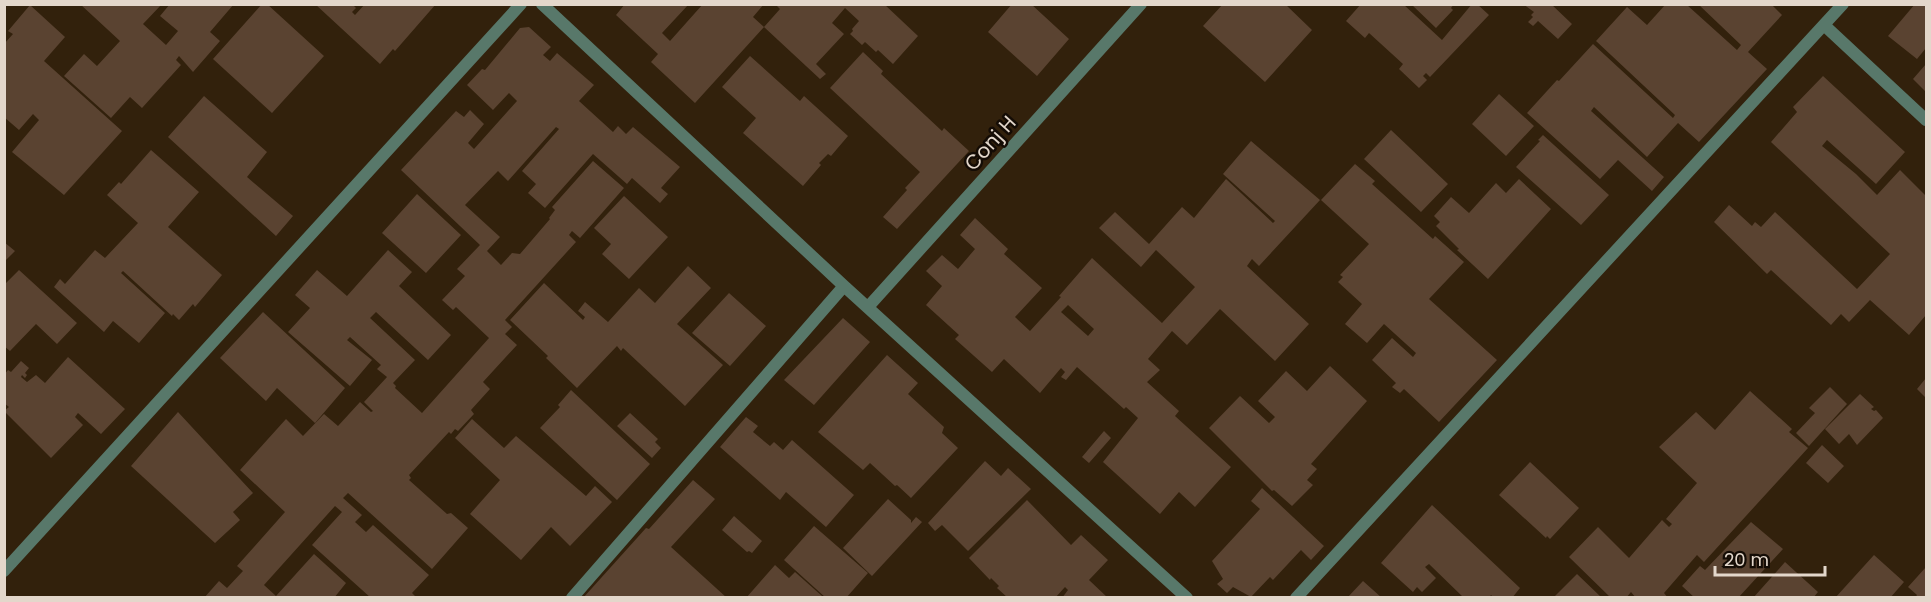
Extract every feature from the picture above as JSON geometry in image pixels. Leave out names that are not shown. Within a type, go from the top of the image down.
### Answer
[{"type":"street","points":[[4,571],[520,4]]},
{"type":"street","points":[[542,4],[844,286],[1187,597]]},
{"type":"street","name":"Conj H","points":[[868,307],[1141,4]]},
{"type":"street","points":[[1296,597],[1843,4]]},
{"type":"street","points":[[1824,25],[1926,120]]},
{"type":"street","points":[[572,597],[844,286]]},
{"type":"building","points":[[80,4],[162,4],[143,24],[166,45],[178,31],[160,16],[170,4],[234,4],[210,32],[220,41],[193,72],[179,56],[176,60],[181,65],[142,108],[130,97],[111,118],[64,76],[84,54],[97,66],[120,41]]},
{"type":"building","points":[[262,4],[267,4],[324,56],[272,113],[213,59]]},
{"type":"building","points":[[315,4],[352,4],[356,8],[352,12],[355,15],[365,4],[436,4],[395,51],[393,49],[380,64]]},
{"type":"building","points":[[625,4],[689,4],[662,33],[670,41],[703,4],[764,4],[753,17],[764,27],[695,103],[651,62],[658,54],[616,15]]},
{"type":"building","points":[[775,4],[884,4],[918,36],[893,64],[878,50],[876,52],[865,42],[862,45],[850,34],[859,21],[845,8],[832,23],[844,34],[816,64],[826,74],[820,79],[764,27],[780,9]]},
{"type":"building","points":[[1012,4],[1031,4],[1069,39],[1037,76],[988,32]]},
{"type":"building","points":[[1223,4],[1285,4],[1312,30],[1265,82],[1203,26]]},
{"type":"building","points":[[1361,4],[1403,4],[1442,40],[1472,4],[1477,4],[1489,15],[1430,77],[1426,73],[1423,76],[1427,80],[1419,88],[1399,69],[1403,64],[1369,33],[1365,38],[1346,21]]},
{"type":"building","points":[[1411,4],[1454,4],[1451,8],[1453,10],[1436,28]]},
{"type":"building","points":[[1523,4],[1551,4],[1572,24],[1558,39],[1538,21],[1533,26],[1528,22],[1534,12]]},
{"type":"building","points":[[1698,4],[1771,4],[1782,15],[1748,52],[1767,69],[1699,142],[1678,123],[1647,157],[1594,107],[1591,111],[1664,177],[1652,191],[1618,160],[1600,179],[1527,113],[1593,44],[1673,118],[1675,115],[1596,41],[1627,7],[1647,25],[1665,5],[1687,5],[1737,50],[1741,45]]},
{"type":"building","points":[[1915,4],[1926,4],[1926,48],[1917,59],[1888,36]]},
{"type":"building","points":[[30,5],[65,37],[44,61],[122,131],[64,195],[12,152],[39,120],[33,114],[19,130],[4,117],[4,44],[13,34],[8,31]]},
{"type":"building","points":[[529,27],[551,47],[543,55],[550,61],[557,53],[594,85],[579,101],[613,132],[618,126],[626,134],[633,127],[680,167],[661,188],[668,194],[660,203],[632,178],[627,184],[593,154],[545,208],[528,193],[536,184],[522,171],[559,129],[556,127],[508,181],[498,171],[465,205],[500,237],[487,251],[501,265],[512,253],[520,254],[550,219],[555,210],[552,207],[593,161],[624,188],[580,238],[572,231],[569,235],[576,242],[505,320],[512,327],[505,334],[517,345],[483,382],[490,389],[471,410],[474,414],[458,431],[455,429],[451,434],[449,432],[409,475],[411,478],[409,480],[447,514],[451,513],[468,528],[432,569],[348,493],[343,498],[362,515],[355,522],[366,532],[373,525],[429,575],[412,593],[417,598],[371,598],[312,545],[342,512],[335,506],[264,585],[276,596],[314,554],[346,583],[334,598],[204,598],[219,581],[227,588],[243,571],[237,566],[285,512],[240,470],[286,419],[303,436],[324,414],[338,426],[360,402],[371,412],[373,411],[364,402],[387,377],[377,369],[381,365],[350,337],[347,340],[372,360],[350,386],[288,332],[310,308],[295,295],[317,270],[347,296],[388,250],[412,272],[399,286],[451,335],[428,360],[376,312],[370,318],[415,360],[393,383],[395,388],[422,413],[489,338],[456,307],[453,310],[442,300],[465,276],[457,269],[480,245],[401,170],[456,111],[464,117],[470,110],[484,124],[468,143],[474,149],[517,101],[509,93],[493,110],[467,85],[482,69],[485,70],[520,28]]},
{"type":"building","points":[[863,52],[883,71],[881,74],[942,131],[944,128],[969,151],[897,229],[883,217],[920,172],[830,88]]},
{"type":"building","points":[[750,56],[800,101],[804,96],[848,136],[831,156],[828,154],[819,163],[821,165],[803,186],[743,133],[756,118],[722,87]]},
{"type":"building","points":[[1926,64],[1926,92],[1913,79]]},
{"type":"building","points":[[1823,76],[1905,152],[1876,184],[1827,140],[1822,146],[1877,195],[1900,170],[1926,196],[1926,315],[1909,335],[1870,300],[1849,322],[1841,314],[1831,325],[1771,270],[1767,274],[1714,222],[1729,205],[1752,226],[1755,222],[1761,227],[1775,212],[1857,289],[1890,254],[1771,142],[1797,112],[1793,107]]},
{"type":"building","points":[[1499,94],[1534,126],[1506,156],[1472,124]]},
{"type":"building","points":[[204,96],[267,152],[247,177],[293,216],[276,236],[168,137]]},
{"type":"building","points":[[1391,130],[1448,184],[1421,212],[1364,159]]},
{"type":"building","points":[[1543,135],[1609,195],[1581,225],[1516,167]]},
{"type":"building","points":[[1251,141],[1320,200],[1259,266],[1252,259],[1247,266],[1309,324],[1275,361],[1220,309],[1187,345],[1172,331],[1148,359],[1160,370],[1147,382],[1179,411],[1175,416],[1231,467],[1195,507],[1179,492],[1160,514],[1103,462],[1138,418],[1126,407],[1124,409],[1077,367],[1066,380],[1061,377],[1065,372],[1061,368],[1040,393],[1004,359],[992,372],[955,339],[959,335],[926,305],[942,286],[926,271],[942,255],[958,269],[975,249],[960,235],[975,218],[1008,249],[1004,254],[1042,288],[1015,317],[1030,331],[1092,258],[1162,323],[1195,287],[1156,250],[1141,267],[1099,228],[1115,212],[1149,244],[1182,207],[1194,218],[1226,179],[1273,223],[1275,221],[1223,174]],"holes":[[[1068,305],[1094,329],[1088,336],[1061,312]]]},
{"type":"building","points":[[151,150],[199,192],[168,227],[222,275],[195,307],[193,304],[179,320],[123,271],[121,273],[165,313],[139,343],[113,321],[104,332],[54,287],[60,279],[65,284],[95,250],[105,258],[138,223],[107,195],[119,182],[121,184]]},
{"type":"building","points":[[1355,164],[1375,181],[1372,184],[1433,239],[1435,236],[1464,262],[1429,299],[1497,360],[1439,422],[1404,389],[1400,393],[1392,387],[1396,383],[1372,360],[1392,338],[1413,357],[1416,353],[1384,324],[1367,343],[1345,324],[1362,304],[1338,282],[1343,277],[1340,275],[1369,244],[1321,200]]},
{"type":"building","points":[[1519,179],[1551,209],[1488,279],[1457,250],[1459,249],[1436,226],[1440,222],[1434,216],[1451,197],[1469,213],[1496,183],[1506,193]]},
{"type":"building","points":[[417,194],[461,235],[426,273],[382,233]]},
{"type":"building","points":[[624,196],[668,237],[629,279],[602,254],[611,244],[594,228]]},
{"type":"building","points":[[4,242],[15,251],[4,262]]},
{"type":"building","points":[[688,266],[711,288],[677,324],[723,365],[685,406],[623,348],[621,351],[617,346],[577,388],[546,358],[548,356],[510,320],[544,283],[583,320],[585,317],[578,311],[585,302],[608,322],[639,288],[655,303]]},
{"type":"building","points":[[19,270],[77,323],[57,344],[36,324],[10,351],[4,346],[4,285]]},
{"type":"building","points":[[729,293],[766,326],[730,366],[692,333]]},
{"type":"building","points":[[263,312],[345,388],[315,423],[277,388],[266,401],[220,358]]},
{"type":"building","points":[[843,318],[870,342],[814,405],[784,380]]},
{"type":"building","points":[[887,355],[918,383],[908,394],[944,427],[942,433],[958,448],[911,498],[870,463],[863,470],[818,432]]},
{"type":"building","points":[[68,357],[125,409],[101,434],[78,413],[75,417],[83,425],[51,458],[4,411],[9,407],[4,403],[4,375],[8,370],[11,372],[21,361],[29,368],[25,373],[27,375],[25,378],[22,375],[21,377],[27,382],[36,375],[45,383]]},
{"type":"building","points":[[1330,366],[1367,401],[1311,464],[1317,469],[1307,480],[1313,485],[1292,506],[1274,490],[1272,491],[1209,428],[1240,396],[1269,423],[1275,417],[1258,401],[1286,371],[1307,391]]},
{"type":"building","points":[[1926,378],[1926,398],[1917,389]]},
{"type":"building","points":[[1830,387],[1847,404],[1809,446],[1796,433],[1815,413],[1809,408]]},
{"type":"building","points":[[571,390],[650,464],[617,500],[540,428],[560,407],[558,405]]},
{"type":"building","points":[[1750,391],[1792,429],[1789,432],[1808,448],[1704,562],[1697,555],[1664,593],[1668,598],[1636,598],[1631,592],[1626,598],[1611,598],[1569,557],[1598,527],[1629,558],[1662,520],[1669,527],[1672,524],[1666,519],[1697,483],[1659,447],[1696,412],[1715,430]]},
{"type":"building","points":[[1860,394],[1874,407],[1871,409],[1876,410],[1883,418],[1857,445],[1849,434],[1839,444],[1825,429]]},
{"type":"building","points":[[178,412],[253,493],[233,512],[240,520],[215,543],[131,466]]},
{"type":"building","points":[[630,413],[658,439],[655,442],[661,448],[652,458],[617,426]]},
{"type":"building","points":[[746,417],[758,426],[753,432],[770,446],[774,442],[783,450],[792,440],[854,495],[826,527],[786,492],[780,500],[720,447]]},
{"type":"building","points":[[472,419],[504,448],[516,436],[586,496],[595,486],[612,502],[570,546],[551,527],[521,560],[470,514],[500,480],[455,438]]},
{"type":"building","points":[[1104,431],[1111,438],[1089,463],[1082,457]]},
{"type":"building","points":[[1822,445],[1844,466],[1828,483],[1806,463]]},
{"type":"building","points":[[985,461],[1001,476],[1008,468],[1031,489],[968,551],[942,525],[935,531],[928,523]]},
{"type":"building","points":[[1530,462],[1579,508],[1550,539],[1547,536],[1546,538],[1499,495]]},
{"type":"building","points":[[693,480],[715,499],[671,547],[727,598],[583,598],[646,528],[649,529]]},
{"type":"building","points":[[1262,488],[1324,546],[1311,560],[1301,550],[1273,580],[1270,577],[1251,597],[1233,587],[1227,593],[1217,584],[1223,579],[1212,561],[1260,509],[1251,501]]},
{"type":"building","points":[[888,499],[911,520],[911,523],[916,517],[922,522],[872,576],[843,548]]},
{"type":"building","points":[[1027,500],[1071,545],[1081,535],[1108,560],[1089,580],[1108,598],[1062,598],[1068,590],[1065,587],[1055,598],[1008,598],[997,588],[999,586],[969,558]]},
{"type":"building","points":[[1432,505],[1520,588],[1512,598],[1494,598],[1491,595],[1489,598],[1464,598],[1429,564],[1425,567],[1436,578],[1422,592],[1417,587],[1413,592],[1381,563]]},
{"type":"building","points":[[734,516],[762,541],[752,553],[747,552],[722,530]]},
{"type":"building","points":[[1751,522],[1783,549],[1738,598],[1695,598],[1682,586],[1700,566],[1705,570]]},
{"type":"building","points":[[814,526],[868,573],[846,598],[826,598],[784,560]]},
{"type":"building","points":[[1874,555],[1904,582],[1890,598],[1835,598]]},
{"type":"building","points":[[1785,562],[1818,592],[1813,598],[1753,598]]},
{"type":"building","points":[[775,565],[789,578],[795,572],[822,596],[746,598]]},
{"type":"building","points":[[1926,567],[1926,598],[1915,598],[1917,595],[1908,587]]},
{"type":"building","points":[[1577,574],[1602,598],[1553,598]]},
{"type":"building","points":[[1363,581],[1382,598],[1347,598]]}]
